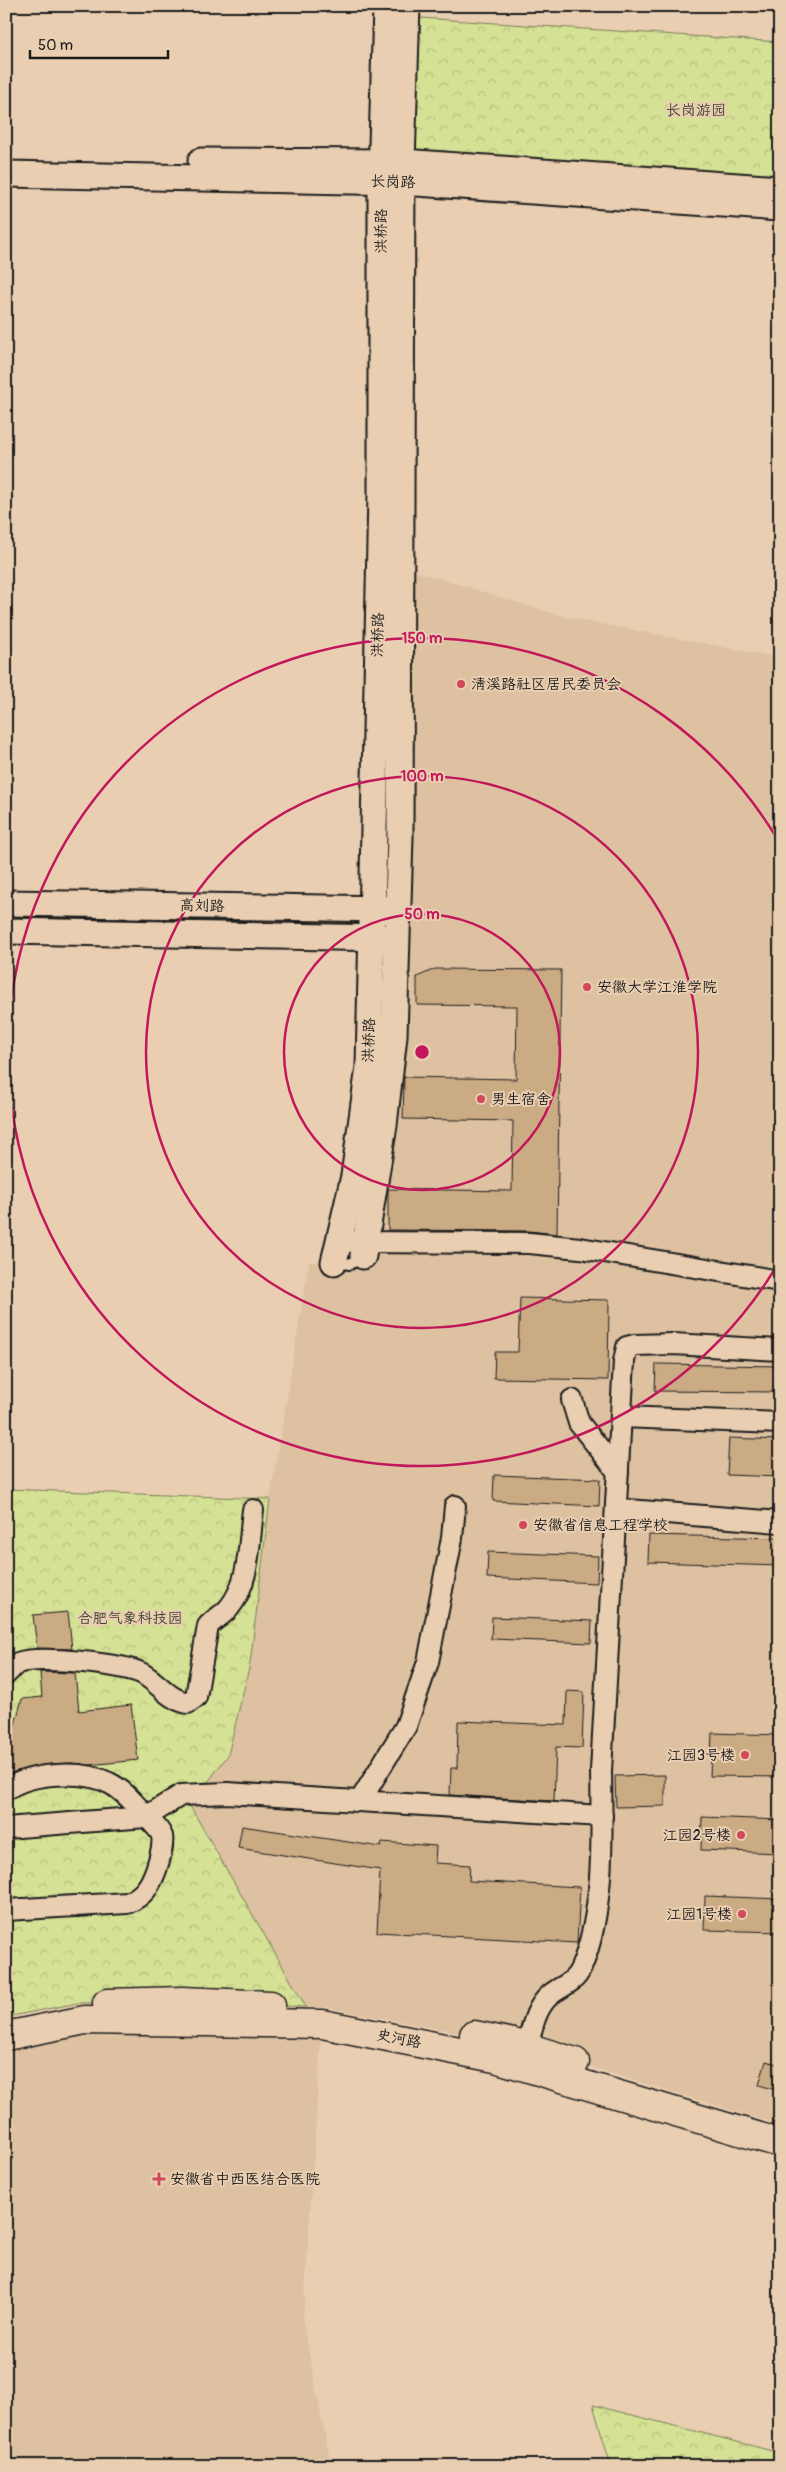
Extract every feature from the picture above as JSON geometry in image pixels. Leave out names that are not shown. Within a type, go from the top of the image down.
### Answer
[{"type":"main road","name":"史河路","points":[[6,2016],[78,2003],[183,2001],[330,2008],[527,2047],[780,2125]]},
{"type":"main road","name":"史河路","points":[[6,2036],[85,2020],[322,2024],[495,2058],[780,2143]]},
{"type":"street","name":"洪桥路","points":[[364,1249],[384,1125],[392,1056],[400,836],[392,172],[386,6]]},
{"type":"street","name":"洪桥路","points":[[336,1252],[354,1176],[368,1067],[381,494],[392,172],[407,6]]},
{"type":"street","name":"长岗路","points":[[6,158],[780,189]]},
{"type":"street","name":"长岗路","points":[[6,174],[392,172],[780,208]]},
{"type":"street","name":"高刘路","points":[[6,903],[398,909]]},
{"type":"street","name":"高刘路","points":[[6,931],[397,938]]},
{"type":"street","points":[[336,1252],[364,1249],[529,1243],[580,1248],[780,1281]]},
{"type":"street","points":[[527,2047],[539,2009],[550,1995],[572,1983],[580,1969],[588,1945],[600,1877],[601,1771],[624,1361],[628,1347],[635,1344],[673,1344],[780,1350]]},
{"type":"street","points":[[572,1400],[579,1423],[618,1472]]},
{"type":"street","points":[[621,1417],[780,1423]]},
{"type":"street","points":[[360,1801],[406,1726],[428,1662],[452,1538],[455,1506]]},
{"type":"street","points":[[616,1509],[780,1522]]},
{"type":"street","points":[[6,1674],[17,1663],[42,1660],[112,1665],[143,1674],[177,1701],[188,1703],[196,1698],[208,1626],[228,1609],[239,1590],[245,1572],[253,1510]]},
{"type":"street","points":[[6,1790],[12,1786],[42,1777],[88,1775],[110,1783],[128,1797],[162,1835],[162,1846],[149,1887],[138,1898],[127,1903],[6,1910]]},
{"type":"street","points":[[6,1828],[146,1817],[181,1796],[227,1793],[602,1816]]},
{"type":"shaded area","points":[[401,567],[565,617],[780,658],[780,2125],[513,2043],[330,2008],[306,2007],[190,1806],[228,1755],[250,1664],[270,1499],[309,1262],[334,1262],[363,1256],[384,1125]]},
{"type":"shaded area","name":"安徽省中西医结合医院","points":[[322,2024],[303,2323],[331,2466],[6,2466],[6,2036]]},
{"type":"green space","name":"长岗游园","points":[[406,17],[780,42],[780,189],[402,162]]},
{"type":"green space","name":"合肥气象科技园","points":[[6,1489],[270,1499],[250,1664],[228,1755],[190,1806],[306,2007],[183,2001],[78,2003],[6,2017]]},
{"type":"green space","points":[[593,2405],[780,2453],[780,2466],[611,2466]]},
{"type":"building","name":"男生宿舍","points":[[435,969],[561,970],[557,1234],[529,1231],[388,1230],[388,1189],[512,1191],[513,1121],[403,1119],[404,1077],[516,1079],[517,1006],[417,1005],[417,977]]},
{"type":"building","points":[[520,1298],[609,1300],[608,1380],[494,1378],[495,1352],[518,1352]]},
{"type":"building","points":[[656,1364],[780,1366],[780,1392],[655,1391]]},
{"type":"building","points":[[729,1438],[780,1440],[780,1477],[727,1475]]},
{"type":"building","points":[[494,1475],[600,1479],[599,1506],[493,1501]]},
{"type":"building","points":[[649,1535],[780,1538],[780,1566],[648,1562]]},
{"type":"building","points":[[488,1552],[598,1556],[597,1583],[487,1578]]},
{"type":"building","points":[[68,1612],[72,1649],[37,1648],[33,1615]]},
{"type":"building","points":[[492,1617],[592,1621],[591,1643],[491,1639]]},
{"type":"building","points":[[40,1672],[75,1673],[79,1711],[131,1705],[138,1760],[89,1765],[71,1763],[41,1765],[6,1774],[6,1756],[22,1699],[42,1697]]},
{"type":"building","points":[[567,1691],[584,1692],[582,1748],[556,1747],[554,1801],[450,1795],[451,1768],[457,1768],[458,1721],[566,1725]]},
{"type":"building","name":"江园3号楼","points":[[712,1733],[780,1735],[780,1777],[710,1776]]},
{"type":"building","points":[[665,1775],[665,1806],[616,1807],[615,1776]]},
{"type":"building","name":"江园2号楼","points":[[702,1817],[780,1820],[780,1853],[701,1850]]},
{"type":"building","points":[[242,1826],[381,1847],[382,1842],[436,1846],[435,1863],[470,1865],[469,1881],[580,1887],[577,1943],[377,1932],[380,1870],[238,1848]]},
{"type":"building","name":"江园1号楼","points":[[705,1896],[780,1899],[780,1932],[704,1930]]},
{"type":"building","points":[[766,2061],[780,2065],[780,2091],[759,2085]]},
{"type":"place","name":"清溪路社区居民委员会","points":[[461,684]]},
{"type":"place","name":"安徽大学江淮学院","points":[[587,987]]},
{"type":"place","name":"男生宿舍","points":[[481,1099]]},
{"type":"place","name":"安徽省信息工程学校","points":[[523,1525]]},
{"type":"place","name":"江园3号楼","points":[[745,1755]]},
{"type":"place","name":"江园2号楼","points":[[741,1835]]},
{"type":"place","name":"江园1号楼","points":[[742,1914]]},
{"type":"place","name":"安徽省中西医结合医院","points":[[159,2179]]}]
